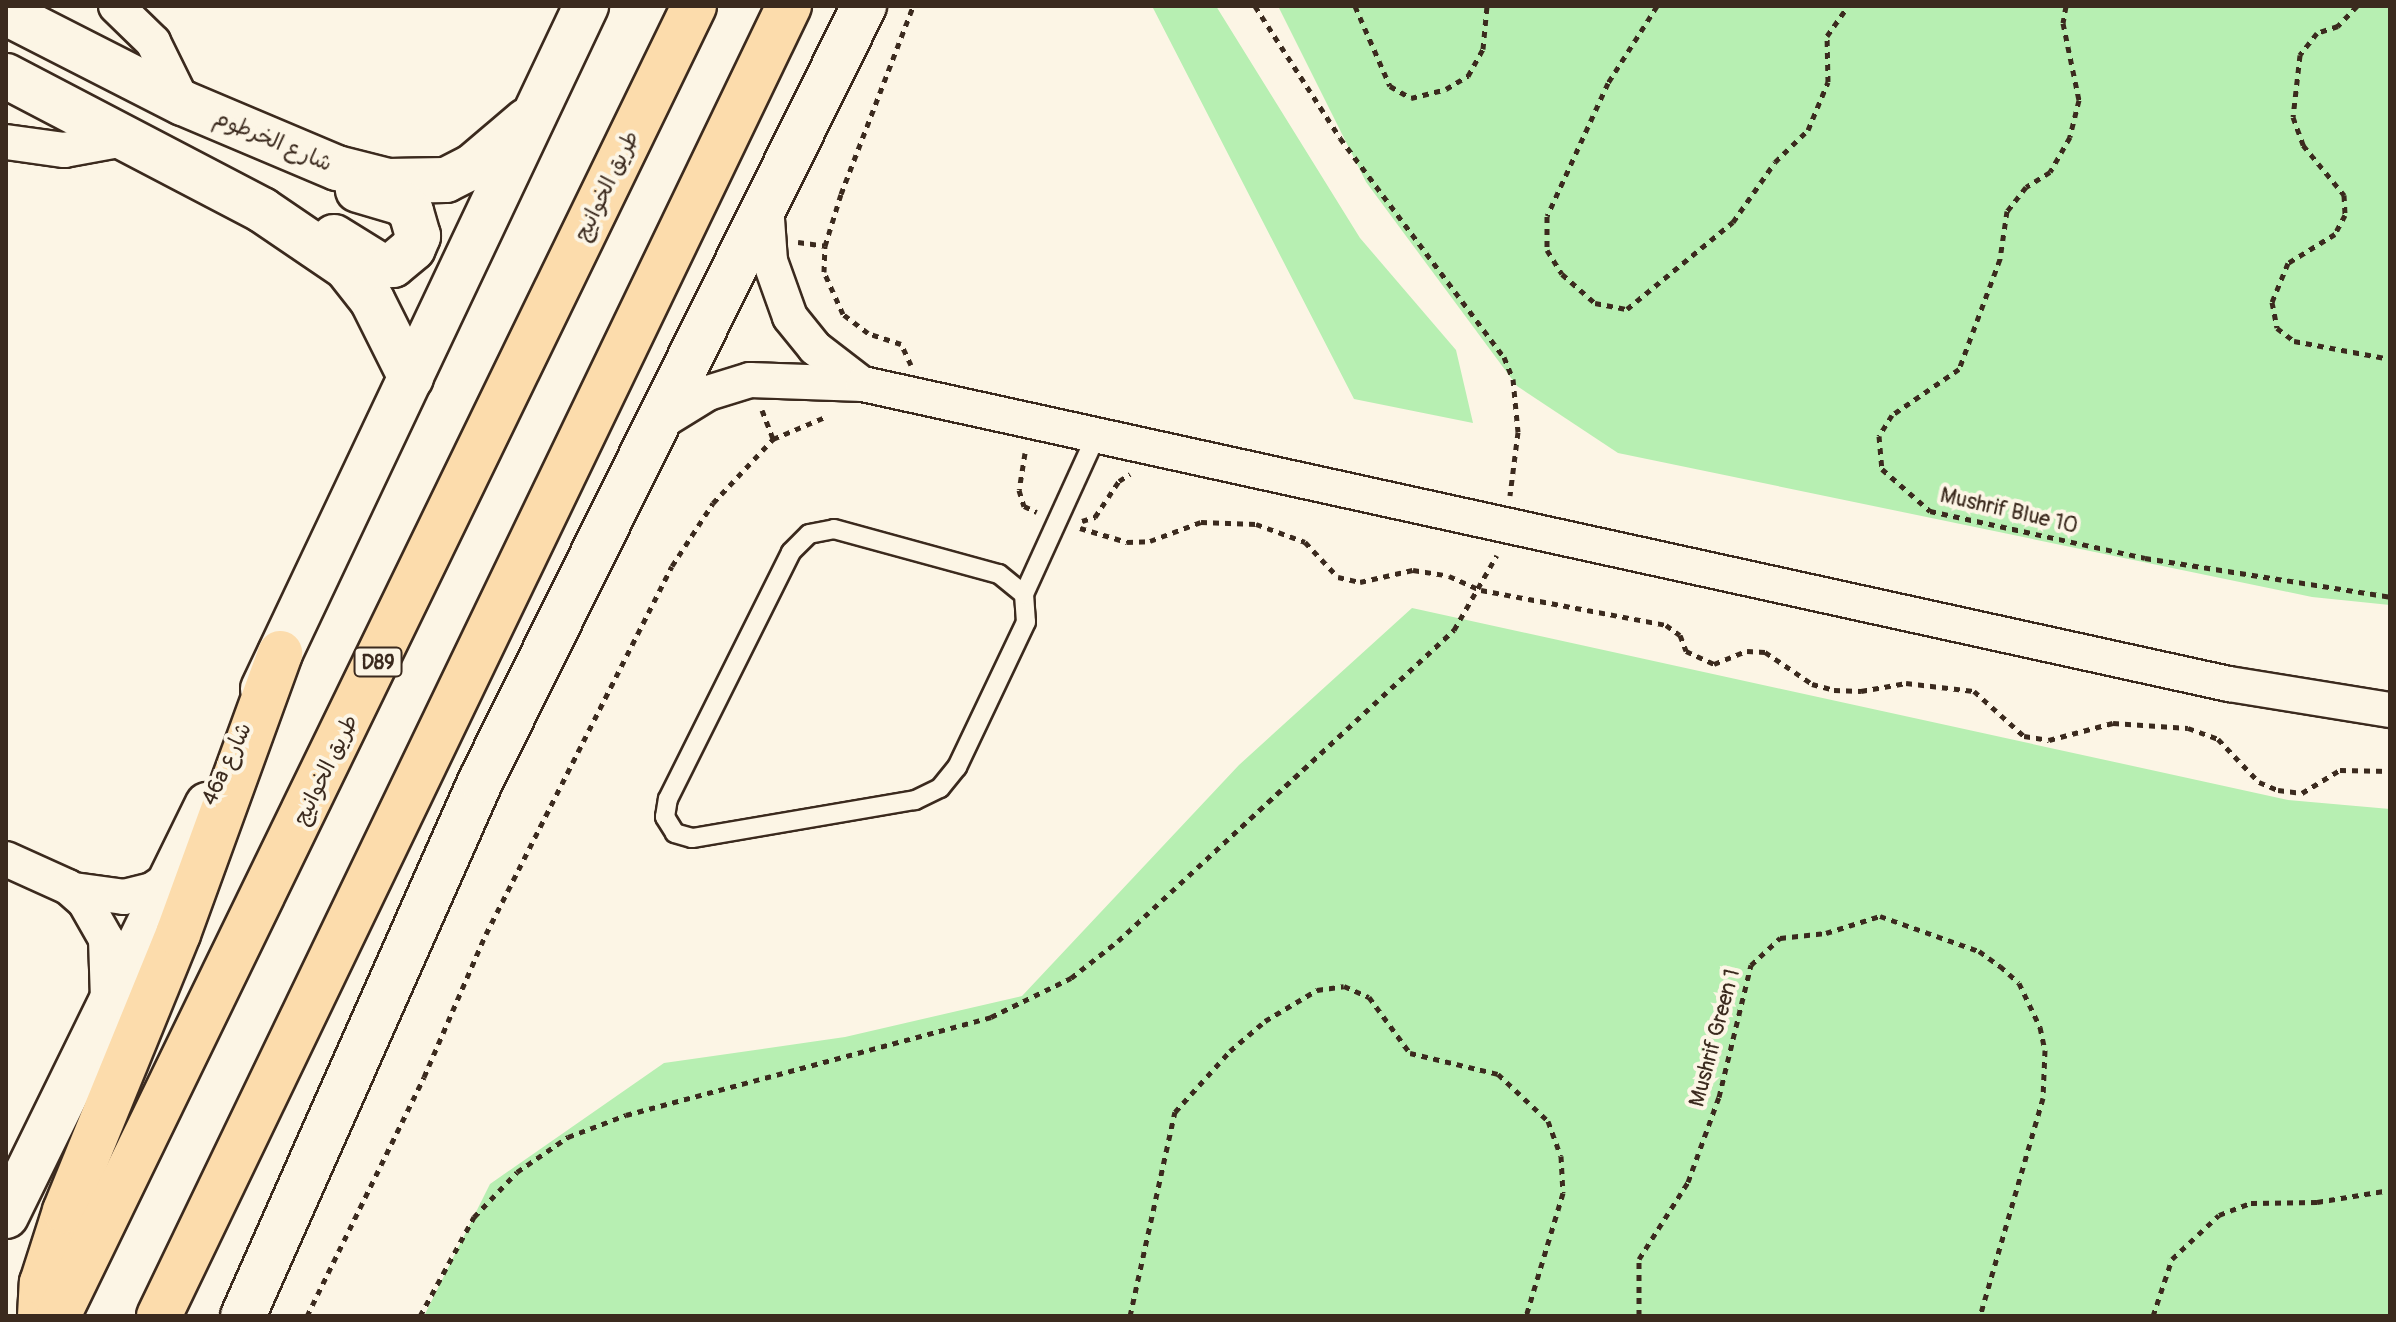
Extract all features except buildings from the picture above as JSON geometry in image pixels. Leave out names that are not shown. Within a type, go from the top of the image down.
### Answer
[{"type":"highway","name":"طريق الخوانيج","points":[[58,1316],[694,6]]},
{"type":"highway","points":[[159,1316],[789,6]]},
{"type":"highway","points":[[40,1316],[42,1283],[65,1211],[178,934],[280,653]]},
{"type":"street","points":[[116,6],[153,42],[183,103]]},
{"type":"street","name":"46a شارع","points":[[6,1216],[174,875],[586,6]]},
{"type":"street","points":[[243,1316],[437,875],[864,6]]},
{"type":"street","name":"شارع الخرطوم","points":[[6,13],[183,103],[337,168],[425,184],[472,167],[537,112]]},
{"type":"street","points":[[6,76],[262,210],[346,267],[372,300],[411,378]]},
{"type":"street","points":[[6,142],[64,150],[124,139]]},
{"type":"street","points":[[262,210],[311,221],[381,266],[393,265],[413,248],[417,223],[402,203],[327,178],[299,151]]},
{"type":"street","points":[[766,202],[770,261],[790,317],[815,348],[863,384]]},
{"type":"street","points":[[656,425],[708,393],[750,380],[863,384],[2229,684],[2390,710]]},
{"type":"street","points":[[6,859],[74,890],[124,897],[152,890],[174,875]]},
{"type":"street","name":"46a شارع","points":[[74,890],[106,939],[111,981],[103,1022]]},
{"type":"lane","points":[[1024,594],[1009,578],[988,571],[834,529],[809,534],[791,552],[668,799],[668,826],[692,838],[915,800],[940,788],[957,767],[1026,622],[1024,594],[1096,436]]},
{"type":"path","points":[[908,393],[912,367],[901,344],[868,333],[843,314],[824,272],[825,246],[841,194],[913,6]]},
{"type":"path","points":[[420,1316],[474,1217],[517,1172],[568,1137],[626,1115],[991,1017],[1071,978],[1118,941],[1454,630],[1481,590],[1504,527],[1518,432],[1513,379],[1504,357],[1340,138],[1255,6]]},
{"type":"path","points":[[1355,6],[1390,86],[1411,98],[1446,89],[1468,76],[1483,49],[1487,6]]},
{"type":"path","points":[[1657,6],[1608,83],[1547,216],[1547,250],[1562,274],[1595,303],[1627,309],[1733,222],[1775,162],[1808,130],[1828,82],[1827,36],[1848,6]]},
{"type":"path","name":"Mushrif Blue 10","points":[[2066,6],[2063,23],[2079,100],[2070,137],[2050,172],[2026,187],[2007,211],[2000,259],[1959,369],[1892,415],[1879,436],[1882,469],[1930,511],[2145,558],[2390,597]]},
{"type":"path","points":[[2357,6],[2338,26],[2317,33],[2300,55],[2293,117],[2303,145],[2344,195],[2345,215],[2335,234],[2288,263],[2272,302],[2277,328],[2294,341],[2390,359]]},
{"type":"path","points":[[307,1316],[424,1077],[486,934],[672,566],[713,503],[773,439],[833,415]]},
{"type":"path","points":[[1019,450],[1027,454],[1019,490],[1024,506],[1127,542],[1150,541],[1201,522],[1256,524],[1305,542],[1338,577],[1360,582],[1413,570],[1449,576],[1481,590],[1666,625],[1680,635],[1686,651],[1714,664],[1747,651],[1765,652],[1812,684],[1834,690],[1861,691],[1906,683],[1974,691],[2024,736],[2049,740],[2113,723],[2188,728],[2218,739],[2259,782],[2278,790],[2302,793],[2340,770],[2390,771]]},
{"type":"path","name":"Mushrif Green 1","points":[[1639,1316],[1639,1259],[1688,1182],[1719,1097],[1751,965],[1780,938],[1826,933],[1880,916],[1979,951],[2019,983],[2040,1027],[2045,1050],[2043,1098],[1980,1316]]},
{"type":"path","points":[[1130,1316],[1175,1112],[1230,1051],[1265,1021],[1317,990],[1344,986],[1369,997],[1410,1053],[1498,1074],[1548,1121],[1561,1156],[1563,1193],[1526,1316]]},
{"type":"path","points":[[2153,1316],[2172,1259],[2219,1215],[2251,1203],[2333,1200],[2390,1190]]},
{"type":"green space","points":[[1152,6],[1216,6],[1360,238],[1456,350],[1473,423],[1354,399]]},
{"type":"green space","points":[[1278,6],[2390,6],[2390,605],[2312,597],[1618,453],[1517,386],[1366,182]]},
{"type":"green space","points":[[1412,608],[2288,800],[2390,809],[2390,1316],[424,1316],[490,1184],[664,1063],[845,1037],[1022,996],[1239,765]]}]
